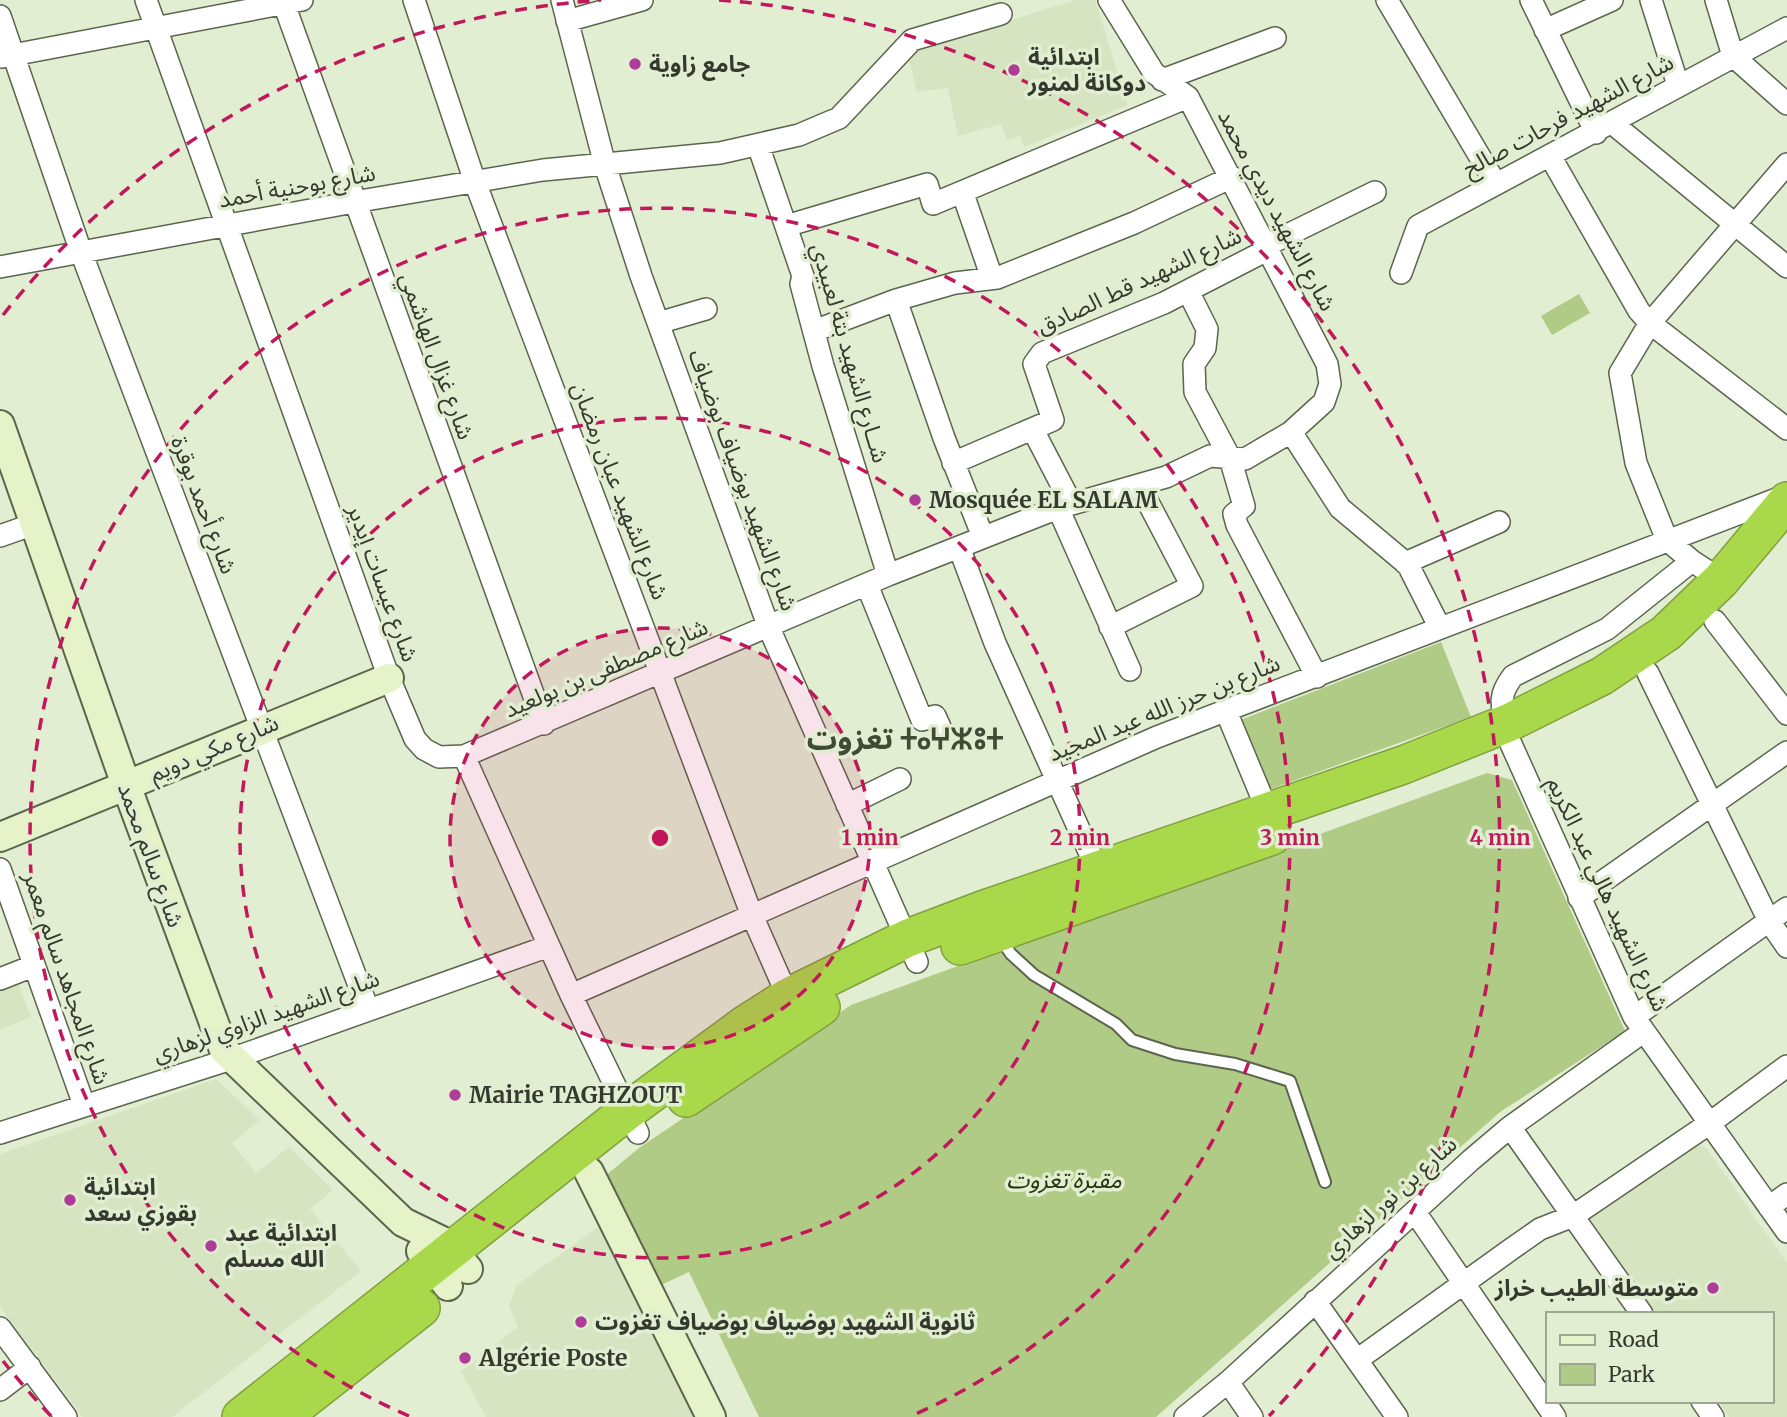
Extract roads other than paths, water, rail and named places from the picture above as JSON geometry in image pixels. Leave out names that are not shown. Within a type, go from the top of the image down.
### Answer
[{"type":"highway","points":[[282,1417],[451,1268],[632,1123],[746,1024],[788,997],[1509,734],[1643,650],[1692,610],[1707,570],[1787,501]]},
{"type":"highway","points":[[241,1417],[589,1172],[632,1123],[802,1018],[869,982],[912,950],[995,932],[1268,812],[1441,751],[1561,722],[1648,673],[1715,621],[1787,542]]},
{"type":"street","name":"شارع عيسات إيدير","points":[[146,0],[389,678],[415,739],[424,749],[439,757],[464,756]]},
{"type":"street","name":"شارع الشهيد عبان رمضان","points":[[414,0],[475,182],[751,913],[788,997]]},
{"type":"street","name":"شارع الشهيد بوضياف بوضياف","points":[[562,0],[605,165],[658,323],[769,628],[912,950]]},
{"type":"street","points":[[567,21],[642,0]]},
{"type":"street","points":[[1388,0],[1496,184]]},
{"type":"street","points":[[1531,0],[1545,30],[1604,128],[1735,223],[1787,267]]},
{"type":"street","points":[[1545,30],[1612,0]]},
{"type":"street","points":[[1651,0],[1678,85]]},
{"type":"street","points":[[1716,0],[1733,57],[1787,104]]},
{"type":"street","points":[[1114,1],[1159,78],[1275,38]]},
{"type":"street","points":[[7,56],[157,29],[254,5],[293,2]]},
{"type":"street","name":"شارع غزال الهاشمي","points":[[293,2],[354,202],[544,724]]},
{"type":"street","name":"شارع بوحنية أحمد","points":[[0,267],[543,170],[720,153],[758,145],[819,128],[839,118],[867,92],[912,40],[1001,15]]},
{"type":"street","name":"شارع أحمد بوقرة","points":[[0,16],[7,56],[368,1009]]},
{"type":"street","name":"شارع الشهيد فرحات صالح","points":[[1401,273],[1418,226],[1787,28]]},
{"type":"street","name":"شارع الشهيد ديدي محمد","points":[[1159,78],[1188,97],[1327,364],[1330,384]]},
{"type":"street","points":[[786,226],[927,184],[933,204],[963,194],[1188,97]]},
{"type":"street","name":"شــارع الشهيد بتة لعبيدي","points":[[758,145],[803,276],[801,284],[814,331],[888,575]]},
{"type":"street","points":[[1550,156],[1617,274],[1650,323],[1787,429]]},
{"type":"street","points":[[1707,570],[1667,540],[1636,463],[1622,397],[1620,373],[1650,323],[1787,164]]},
{"type":"street","points":[[814,331],[896,300],[955,283],[992,278],[1133,223],[1232,177]]},
{"type":"street","name":"شارع الشهيد قط الصادق","points":[[1033,430],[1053,420],[1034,364],[1042,353],[1188,291],[1375,192]]},
{"type":"street","points":[[963,194],[992,278]]},
{"type":"street","points":[[1188,291],[1207,329],[1205,348],[1194,365],[1195,392],[1230,458],[1244,506],[1234,514],[1237,525],[1317,677]]},
{"type":"street","points":[[896,300],[953,463],[983,537]]},
{"type":"street","points":[[658,323],[706,309]]},
{"type":"street","name":"شارع مصطفى بن بولعيد","points":[[464,756],[983,537],[1065,506],[1177,473],[1210,456],[1245,459],[1291,432],[1324,402],[1330,384]]},
{"type":"street","name":"شارع سالم محمد","points":[[0,425],[209,1013],[231,1059],[403,1222],[446,1243],[451,1268]]},
{"type":"street","points":[[953,463],[1033,430],[1065,506],[1110,627],[1130,670]]},
{"type":"street","points":[[1291,432],[1333,500],[1405,563],[1440,628]]},
{"type":"street","points":[[1110,627],[1192,586],[1139,485]]},
{"type":"street","name":"شارع بن حرز الله عبد المجيد","points":[[571,995],[1055,780],[1226,711],[1787,495]]},
{"type":"street","points":[[1405,563],[1499,522]]},
{"type":"street","points":[[0,536],[34,524]]},
{"type":"street","points":[[960,547],[995,643],[1103,883]]},
{"type":"street","points":[[867,585],[922,720],[935,716],[940,727]]},
{"type":"street","points":[[1715,621],[1787,714]]},
{"type":"street","points":[[1648,673],[1769,921],[1787,947]]},
{"type":"street","name":"شارع مكي دويم","points":[[0,837],[260,728],[389,678]]},
{"type":"street","points":[[1226,711],[1268,812]]},
{"type":"street","name":"شارع الشهيد هالي عبد الكريم","points":[[1509,734],[1578,898],[1638,1025],[1787,1232]]},
{"type":"street","points":[[1578,898],[1787,752]]},
{"type":"street","points":[[464,756],[571,995],[632,1123]]},
{"type":"street","points":[[848,805],[900,779]]},
{"type":"street","name":"شارع المجاهد سالم معمر","points":[[0,869],[84,1105]]},
{"type":"street","name":"شارع بن نور لزهاري","points":[[1185,1417],[1228,1382],[1510,1127],[1787,908]]},
{"type":"street","name":"شارع الشهيد الزاوي لزهاري","points":[[0,1133],[231,1059],[549,946]]},
{"type":"street","points":[[0,979],[33,966]]},
{"type":"street","points":[[1357,1360],[1541,1229],[1573,1216],[1710,1124],[1787,1066]]},
{"type":"street","points":[[1510,1127],[1641,1312]]},
{"type":"street","points":[[589,1172],[712,1417]]},
{"type":"street","points":[[1769,1207],[1787,1194]]},
{"type":"street","points":[[1415,1212],[1555,1417]]},
{"type":"street","points":[[1315,1301],[1397,1417]]},
{"type":"street","points":[[0,1328],[66,1417]]},
{"type":"street","points":[[0,1390],[30,1367]]},
{"type":"street","points":[[1228,1382],[1252,1417]]},
{"type":"lane","points":[[995,932],[1011,954],[1034,975],[1116,1024],[1132,1040],[1175,1054],[1235,1064],[1290,1081],[1325,1182]]},
{"type":"place","name":"جامع زاوية","points":[[635,64]]},
{"type":"place","name":"ابتدائية دوكانة لمنور","points":[[1014,70]]},
{"type":"place","name":"Mosquée EL SALAM","points":[[915,500]]},
{"type":"place","name":"Mairie TAGHZOUT","points":[[455,1095]]},
{"type":"place","name":"ابتدائية بقوزي سعد","points":[[70,1200]]},
{"type":"place","name":"ابتدائية عبد الله مسلم","points":[[211,1246]]},
{"type":"place","name":"متوسطة الطيب خراز","points":[[1713,1288]]},
{"type":"place","name":"ثانوية الشهيد بوضياف بوضياف تغزوت","points":[[581,1322]]},
{"type":"place","name":"Algérie Poste","points":[[465,1358]]},
{"type":"district","name":"تغزوت ⵜⴰⵖⵣⵓⵜ","points":[[905,739]]},
{"type":"park label","name":"مقبرة تغزوت","points":[[1064,1180]]}]
